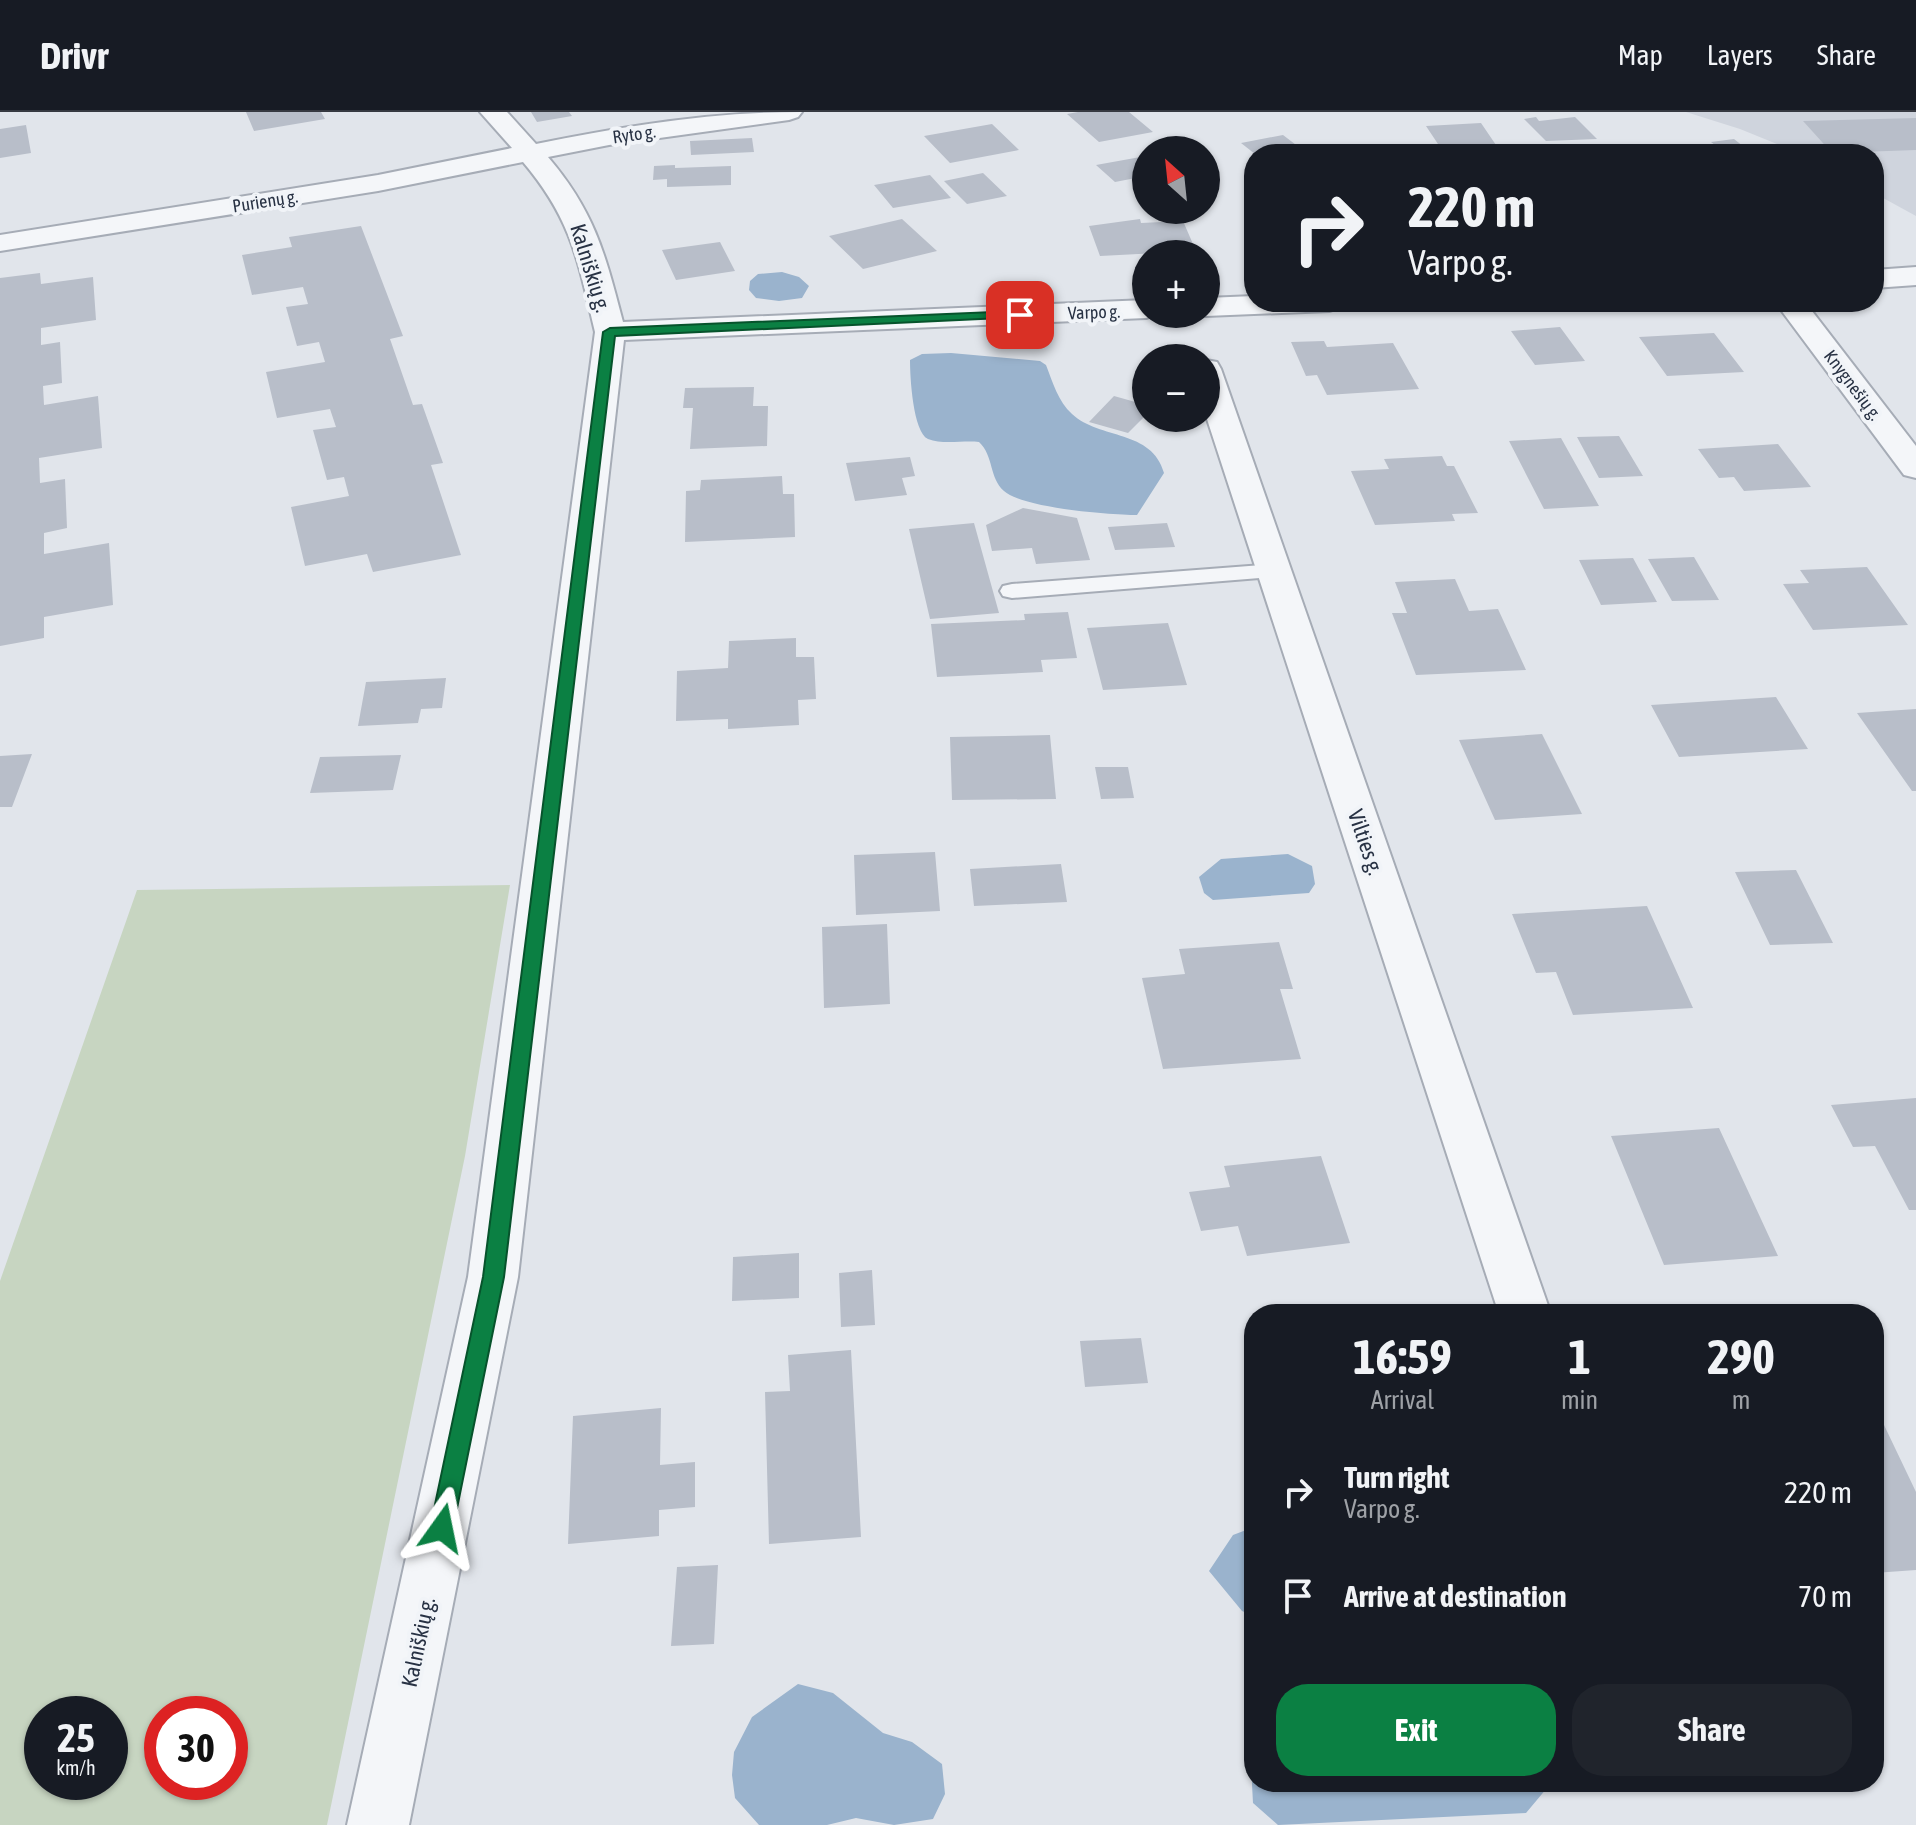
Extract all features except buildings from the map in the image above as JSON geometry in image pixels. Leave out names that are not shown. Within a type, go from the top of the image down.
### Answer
[{"type":"street","name":"Kalniškių g.","points":[[378,1825],[493,1277],[610,332],[587,241],[578,221],[566,199],[493,112]]},
{"type":"street","name":"Ryto g.","points":[[529,153],[609,137],[789,112]]},
{"type":"street","name":"Purienų g.","points":[[0,243],[378,183],[529,153]]},
{"type":"street","points":[[1884,278],[1916,276]]},
{"type":"street","name":"Varpo g.","points":[[610,332],[1132,310]]},
{"type":"street","points":[[1199,337],[1292,312]]},
{"type":"street","name":"Knygnešių g.","points":[[1798,312],[1916,468]]},
{"type":"street","name":"Vilties g.","points":[[1199,337],[1274,571],[1522,1304]]},
{"type":"lane","points":[[1012,591],[1274,571]]},
{"type":"shaded area","points":[[1686,112],[1916,112],[1916,216],[1884,198],[1884,144],[1777,144]]},
{"type":"green space","points":[[510,885],[465,1156],[327,1825],[0,1825],[0,1281],[137,890]]},
{"type":"water","points":[[782,272],[799,277],[809,286],[802,298],[779,301],[756,298],[749,290],[750,281],[758,274]]},
{"type":"water","points":[[951,353],[1040,361],[1046,365],[1059,398],[1072,414],[1096,428],[1148,449],[1158,459],[1164,473],[1137,515],[1068,509],[1014,497],[999,486],[979,442],[928,439],[916,415],[910,360],[922,354]]},
{"type":"water","points":[[1288,854],[1312,866],[1315,884],[1309,893],[1213,900],[1204,893],[1199,877],[1221,859]]},
{"type":"water","points":[[1244,1531],[1244,1612],[1209,1571],[1233,1535]]},
{"type":"water","points":[[798,1684],[833,1693],[883,1733],[912,1742],[942,1764],[945,1794],[933,1819],[894,1825],[856,1818],[827,1825],[759,1825],[735,1798],[732,1775],[734,1752],[752,1717]]},
{"type":"water","points":[[1252,1792],[1544,1792],[1526,1813],[1278,1825],[1253,1803]]},
{"type":"route","points":[[442,1528],[493,1277],[610,332],[1020,315]]}]
